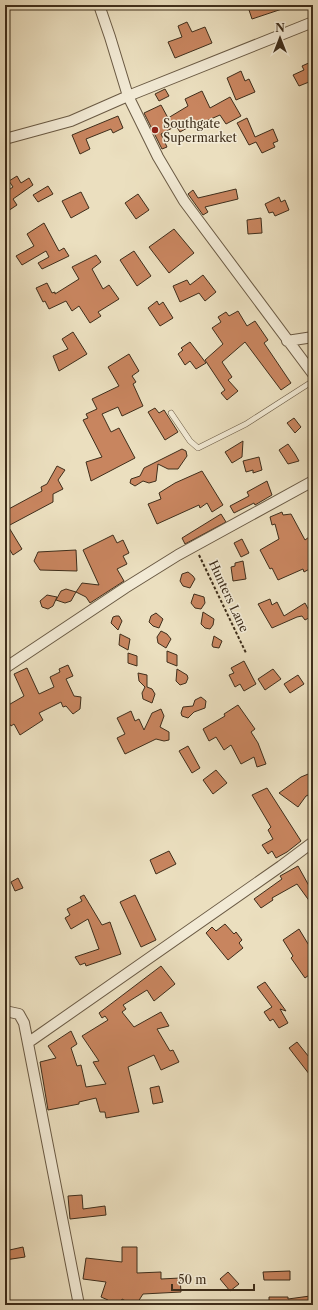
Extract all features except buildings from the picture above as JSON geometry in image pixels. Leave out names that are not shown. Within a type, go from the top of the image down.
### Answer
[{"type":"street","points":[[99,5],[128,96],[158,157],[184,201],[313,374]]},
{"type":"street","points":[[5,139],[71,121],[128,96],[313,22]]},
{"type":"street","points":[[287,341],[313,337]]},
{"type":"street","points":[[5,668],[125,588],[196,546],[313,481]]},
{"type":"street","points":[[29,1042],[313,842]]},
{"type":"street","points":[[5,1011],[19,1014],[24,1023],[29,1042],[79,1305]]},
{"type":"lane","points":[[172,413],[190,441],[198,448],[246,424],[313,381]]},
{"type":"path","name":"Hunters Lane","points":[[196,546],[246,653]]},
{"type":"place","name":"Southgate Supermarket","points":[[155,130]]}]
